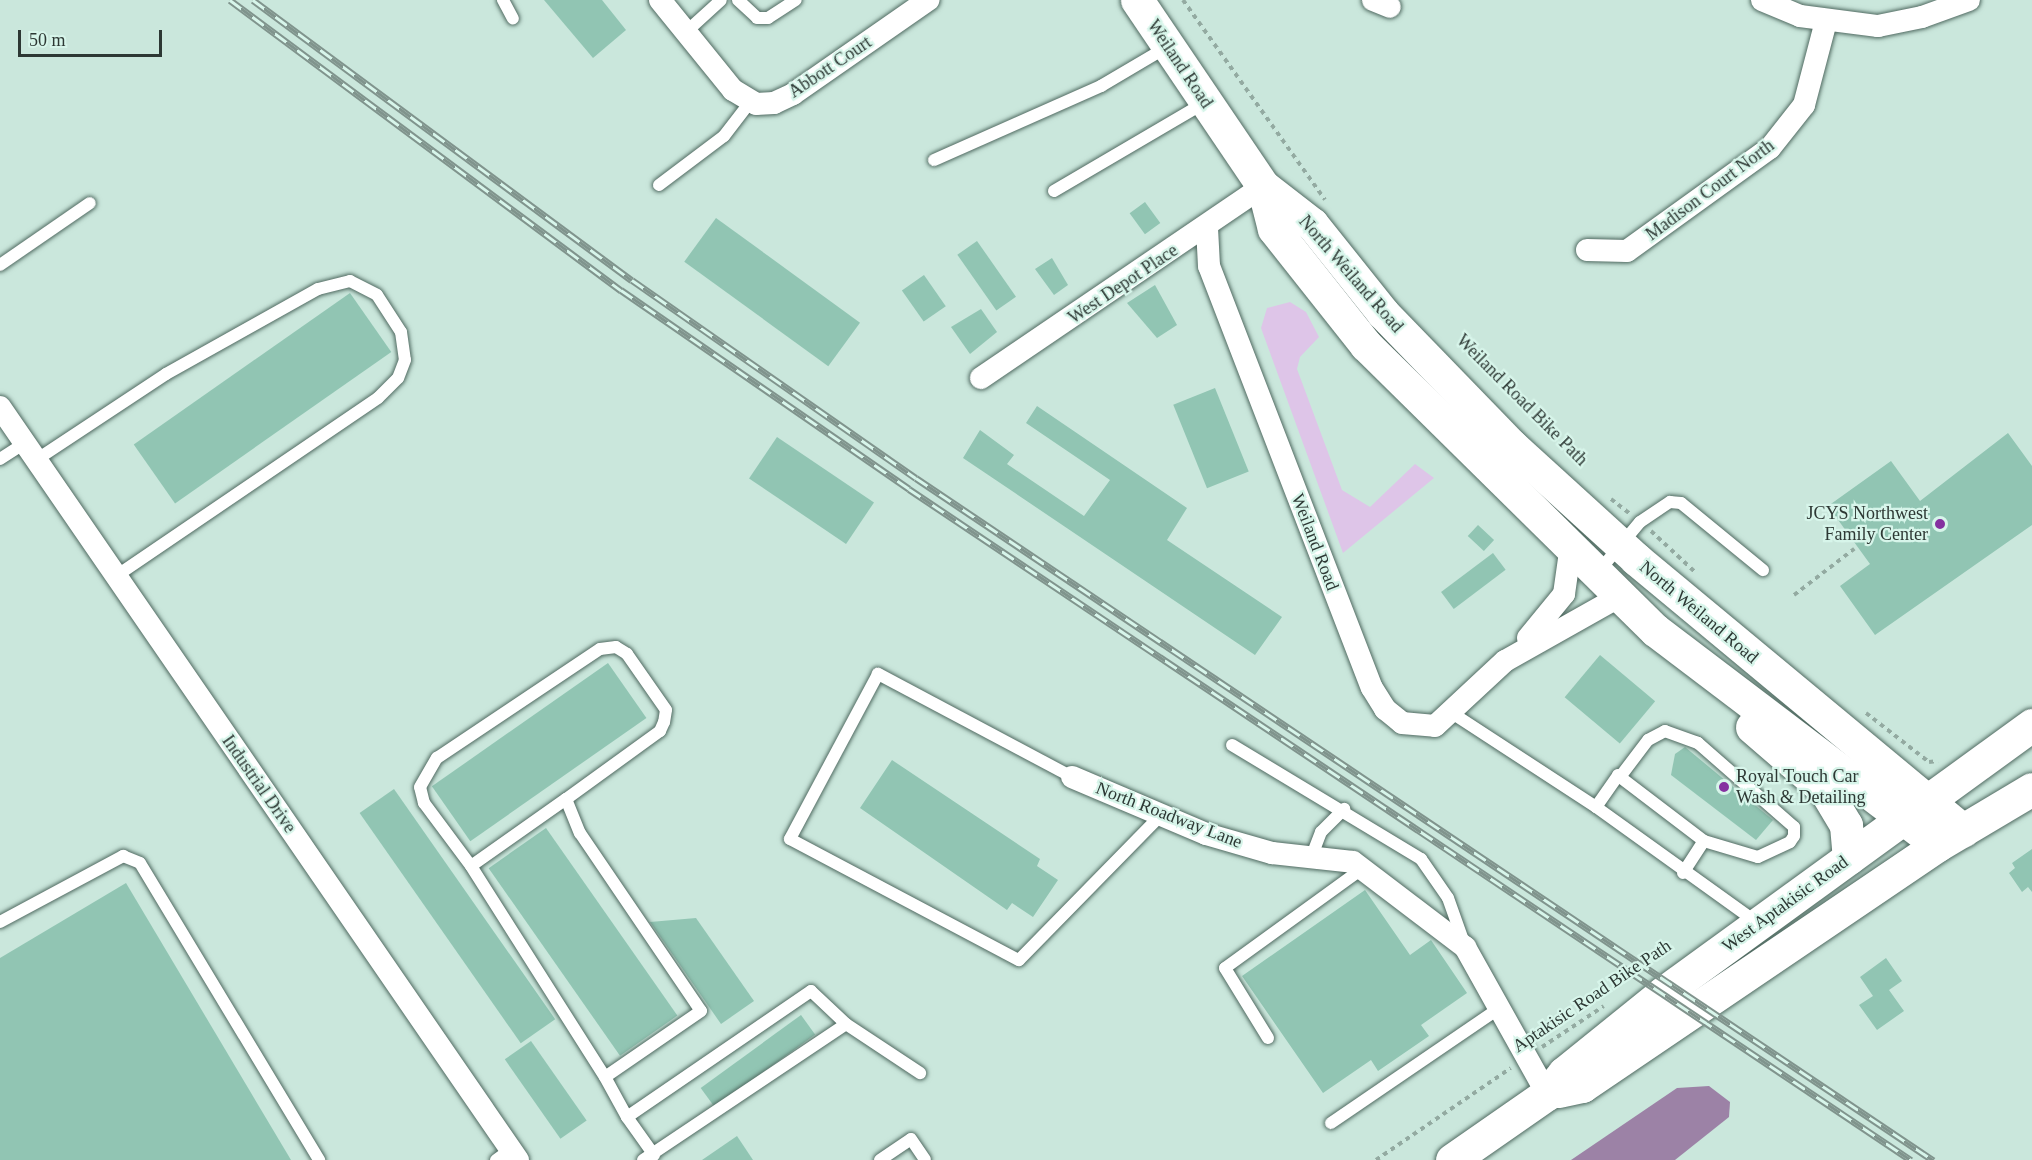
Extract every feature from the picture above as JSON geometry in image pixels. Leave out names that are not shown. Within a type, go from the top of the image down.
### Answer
[{"type":"main road","name":"Weiland Road","points":[[1137,0],[1263,186]]},
{"type":"main road","name":"North Weiland Road","points":[[1263,186],[1312,224],[1383,313],[1512,446],[1631,534],[1918,810],[1950,837]]},
{"type":"main road","name":"North Weiland Road","points":[[1263,186],[1274,229],[1317,288],[1366,345],[1599,571],[1655,630],[1918,810]]},
{"type":"main road","points":[[1622,595],[1641,632],[1825,790],[1846,825],[1849,858]]},
{"type":"main road","name":"West Aptakisic Road","points":[[1452,1160],[1547,1094],[1600,1044],[1757,923],[1918,810],[2032,725]]},
{"type":"main road","name":"West Aptakisic Road","points":[[1547,1094],[1582,1086],[1950,837],[2032,789]]},
{"type":"street","points":[[660,0],[733,90],[751,100]]},
{"type":"street","name":"Abbott Court","points":[[751,100],[774,103],[793,94],[928,0]]},
{"type":"street","points":[[1762,0],[1800,16],[1878,26],[1922,17],[1969,0]]},
{"type":"street","name":"Madison Court North","points":[[1587,250],[1627,251],[1770,148],[1804,105],[1826,21]]},
{"type":"street","name":"West Depot Place","points":[[981,378],[1207,228],[1263,186]]},
{"type":"street","name":"Weiland Road","points":[[1207,228],[1209,266],[1372,688],[1385,709],[1402,723],[1435,726],[1452,713],[1556,609],[1564,594],[1571,545]]},
{"type":"street","name":"Industrial Drive","points":[[0,407],[509,1156]]},
{"type":"street","name":"Weiland Road","points":[[1505,661],[1622,595]]},
{"type":"street","name":"North Roadway Lane","points":[[1072,777],[1161,815],[1272,853],[1353,862],[1465,947],[1501,1007],[1547,1094]]},
{"type":"lane","points":[[503,0],[513,19]]},
{"type":"lane","points":[[686,32],[722,0]]},
{"type":"lane","points":[[738,0],[757,18],[768,18],[796,0]]},
{"type":"lane","points":[[934,160],[1101,86],[1168,47]]},
{"type":"lane","points":[[659,185],[724,136],[751,100]]},
{"type":"lane","points":[[1054,191],[1206,103]]},
{"type":"lane","points":[[0,265],[90,202]]},
{"type":"lane","points":[[0,459],[30,451],[318,289],[350,281],[377,295],[401,332],[405,360],[399,378],[378,398],[116,576]]},
{"type":"lane","points":[[1599,571],[1631,534],[1670,502],[1681,503],[1763,570]]},
{"type":"lane","points":[[471,866],[660,731],[666,710],[627,654],[616,647],[600,649],[437,758],[420,787],[424,803],[471,866],[605,1077],[649,1157],[846,1024]]},
{"type":"lane","points":[[1072,777],[878,674],[790,839],[1019,960],[1161,815]]},
{"type":"lane","points":[[1452,713],[1596,807],[1683,873],[1757,923]]},
{"type":"lane","points":[[1596,807],[1648,740],[1665,731],[1698,743],[1794,826],[1790,842],[1758,857],[1704,841],[1620,777]]},
{"type":"lane","points":[[1232,745],[1344,809],[1420,859],[1435,875],[1465,947]]},
{"type":"lane","points":[[566,799],[586,843],[701,1011],[605,1077]]},
{"type":"lane","points":[[1311,858],[1321,832],[1344,809]]},
{"type":"lane","points":[[1683,873],[1704,841]]},
{"type":"lane","points":[[0,922],[123,856],[140,862],[319,1160]]},
{"type":"lane","points":[[1268,1038],[1225,968],[1362,869]]},
{"type":"lane","points":[[627,1118],[812,991],[846,1024],[920,1073]]},
{"type":"lane","points":[[1331,1123],[1501,1007]]},
{"type":"lane","points":[[880,1160],[911,1139],[926,1160]]},
{"type":"path","points":[[1183,0],[1331,208]]},
{"type":"path","points":[[1605,495],[1631,534],[1704,580]]},
{"type":"path","points":[[1794,595],[1854,549]]},
{"type":"path","points":[[1858,707],[1913,752]]},
{"type":"path","name":"Aptakisic Road Bike Path","points":[[1376,1160],[1609,1003]]},
{"type":"shaded area","points":[[1290,302],[1306,312],[1319,337],[1300,357],[1297,369],[1342,490],[1370,507],[1415,464],[1434,478],[1343,553],[1261,328],[1267,308]]},
{"type":"shaded area","points":[[1709,1086],[1730,1102],[1729,1117],[1675,1160],[1571,1160],[1677,1088]]},
{"type":"building","points":[[544,0],[602,0],[626,30],[593,58]]},
{"type":"building","points":[[1145,202],[1160,223],[1145,234],[1130,213]]},
{"type":"building","points":[[716,218],[860,323],[828,366],[684,262]]},
{"type":"building","points":[[977,241],[1016,297],[996,310],[957,255]]},
{"type":"building","points":[[1052,258],[1068,285],[1054,295],[1035,269]]},
{"type":"building","points":[[924,275],[946,306],[924,322],[902,290]]},
{"type":"building","points":[[1155,285],[1177,325],[1157,338],[1127,303]]},
{"type":"building","points":[[350,293],[391,352],[175,503],[134,444]]},
{"type":"building","points":[[981,309],[997,332],[970,354],[951,327]]},
{"type":"building","points":[[1215,388],[1249,471],[1207,488],[1173,405]]},
{"type":"building","points":[[1037,406],[1187,508],[1167,540],[1282,617],[1255,655],[963,458],[980,430],[1014,455],[1007,464],[1084,516],[1110,480],[1026,423]]},
{"type":"building","points":[[2008,433],[2032,466],[2032,525],[1875,635],[1840,586],[1870,564],[1828,506],[1891,461],[1920,501]]},
{"type":"building","points":[[777,437],[874,502],[846,544],[749,478]]},
{"type":"building","points":[[1478,525],[1494,540],[1484,551],[1468,536]]},
{"type":"building","points":[[1493,553],[1506,570],[1454,609],[1441,592]]},
{"type":"building","points":[[1600,655],[1655,701],[1620,743],[1565,697]]},
{"type":"building","points":[[608,663],[646,718],[470,841],[432,786]]},
{"type":"building","points":[[1685,747],[1773,820],[1756,840],[1671,775],[1675,754]]},
{"type":"building","points":[[892,760],[1040,859],[1037,866],[1058,880],[1033,917],[1012,903],[1007,910],[860,808]]},
{"type":"building","points":[[394,789],[555,1019],[521,1043],[360,813]]},
{"type":"building","points":[[546,828],[677,1016],[620,1056],[489,868]]},
{"type":"building","points":[[2032,849],[2032,892],[2028,887],[2022,892],[2009,873],[2015,868],[2012,863]]},
{"type":"building","points":[[126,883],[291,1160],[0,1160],[0,958]]},
{"type":"building","points":[[1365,890],[1410,955],[1431,940],[1467,993],[1421,1025],[1429,1036],[1378,1071],[1371,1060],[1323,1093],[1242,976]]},
{"type":"building","points":[[696,918],[754,1001],[721,1024],[650,922]]},
{"type":"building","points":[[1886,958],[1902,981],[1889,990],[1904,1011],[1877,1030],[1859,1005],[1873,996],[1860,977]]},
{"type":"building","points":[[801,1015],[815,1034],[715,1107],[701,1088]]},
{"type":"building","points":[[531,1041],[587,1120],[560,1139],[505,1059]]},
{"type":"building","points":[[737,1136],[753,1160],[702,1160]]},
{"type":"railway","points":[[230,0],[621,290],[909,489],[1911,1160]]},
{"type":"railway","points":[[253,0],[632,280],[916,478],[1933,1160]]},
{"type":"place","name":"JCYS Northwest Family Center","points":[[1940,524]]},
{"type":"place","name":"Royal Touch Car Wash & Detailing","points":[[1724,787]]}]
